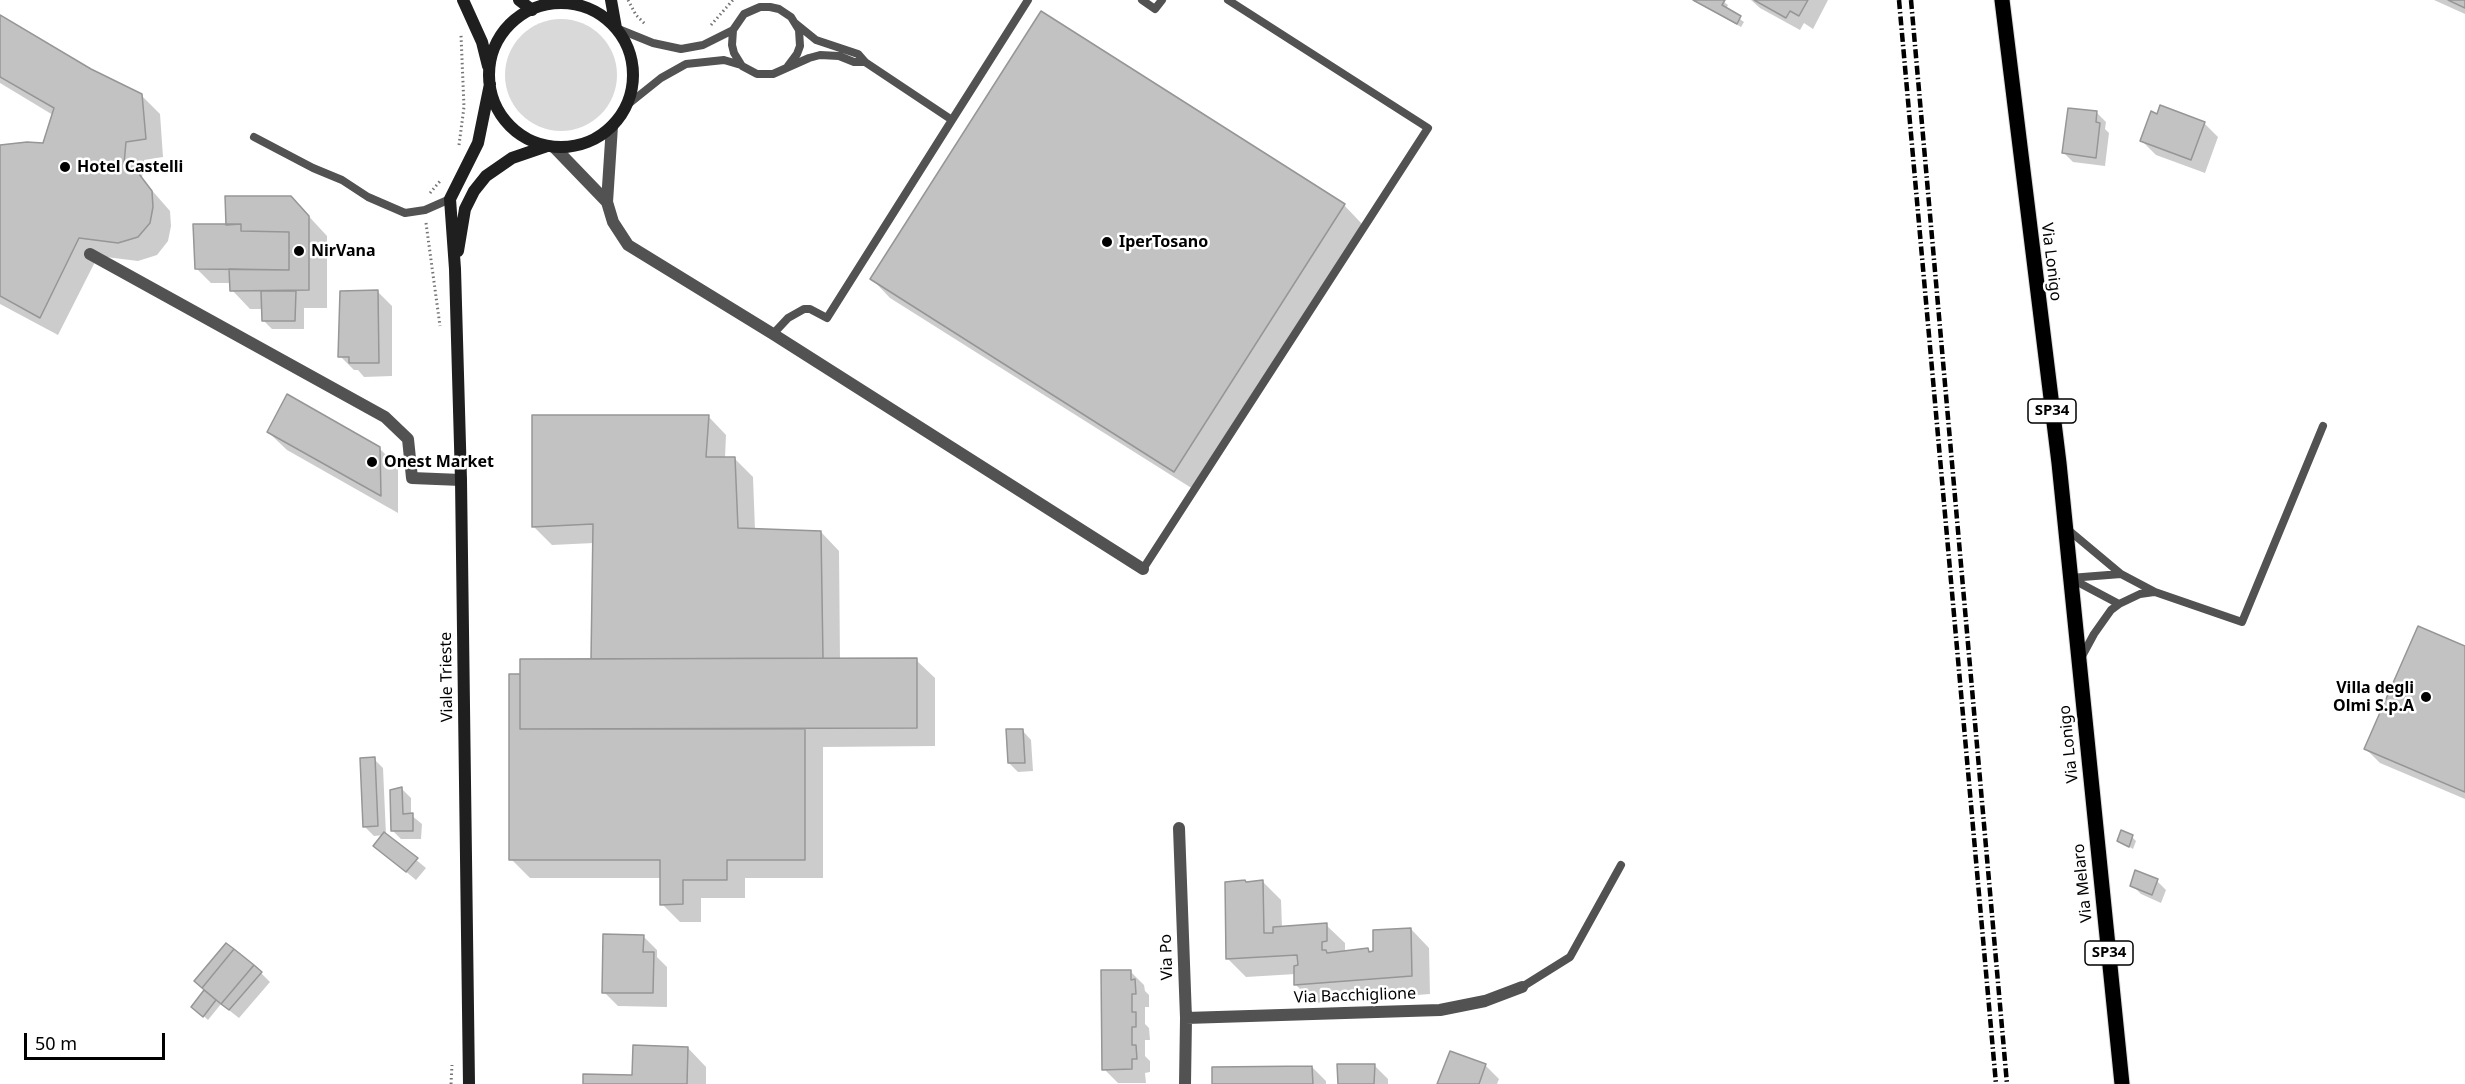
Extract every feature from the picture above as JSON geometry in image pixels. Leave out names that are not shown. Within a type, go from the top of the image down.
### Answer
[{"type":"main road","points":[[463,0],[482,42],[498,109],[515,130],[530,140],[551,147]]},
{"type":"main road","points":[[519,0],[532,10]]},
{"type":"main road","name":"Viale Trieste","points":[[455,270],[465,209],[474,191],[486,176],[512,158],[551,147],[587,142],[612,126],[626,106],[631,92],[633,69],[627,46],[616,28],[610,0]]},
{"type":"main road","name":"Via Lonigo","points":[[2002,0],[2066,528],[2095,822]]},
{"type":"main road","name":"Viale Trieste","points":[[469,1084],[461,480],[455,270],[450,200],[478,143],[492,56],[507,29],[532,10],[552,2],[593,11],[616,28]]},
{"type":"main road","name":"Via Melaro","points":[[2095,822],[2122,1084]]},
{"type":"street","points":[[612,126],[607,202],[613,222],[628,245],[773,334],[1143,569]]},
{"type":"street","points":[[551,147],[607,202]]},
{"type":"street","points":[[90,254],[385,417],[408,439],[412,478],[461,480]]},
{"type":"street","name":"Via Po","points":[[1179,828],[1186,1018],[1185,1084]]},
{"type":"street","name":"Via Bacchiglione","points":[[1186,1018],[1440,1010],[1485,1001],[1522,987]]},
{"type":"lane","points":[[742,66],[734,53],[732,37],[733,30],[744,14],[749,0]]},
{"type":"lane","points":[[773,334],[788,318],[804,309],[810,309],[827,318],[1028,0]]},
{"type":"lane","points":[[1142,0],[1155,9],[1162,0]]},
{"type":"lane","points":[[1143,569],[1428,128],[1228,0]]},
{"type":"lane","points":[[744,14],[760,7],[777,4],[795,23],[816,39],[858,54],[865,62],[952,120]]},
{"type":"lane","points":[[626,106],[661,78],[686,64],[724,60],[757,74],[765,75],[782,71],[788,66],[800,46],[799,30],[795,23]]},
{"type":"lane","points":[[616,28],[653,43],[681,49],[703,45],[733,30]]},
{"type":"lane","points":[[788,66],[820,55],[839,56],[854,62],[865,62]]},
{"type":"lane","points":[[254,137],[313,168],[342,180],[368,197],[405,213],[425,210],[450,200]]},
{"type":"lane","points":[[2066,528],[2121,574],[2155,592],[2242,622],[2323,426]]},
{"type":"lane","points":[[2070,578],[2121,574]]},
{"type":"lane","points":[[2070,578],[2119,604]]},
{"type":"lane","points":[[2078,663],[2101,623],[2119,604],[2140,594],[2155,592]]},
{"type":"lane","points":[[1522,987],[1570,957],[1621,865]]},
{"type":"path","points":[[628,0],[636,15],[651,30]]},
{"type":"path","points":[[710,27],[733,0]]},
{"type":"path","points":[[458,147],[464,107],[459,25]]},
{"type":"path","points":[[440,327],[429,257],[423,197],[430,193],[443,177]]},
{"type":"path","points":[[451,1084],[452,1063]]},
{"type":"shaded area","points":[[561,19],[582,23],[601,35],[613,54],[617,75],[613,96],[601,115],[582,127],[561,131],[540,127],[521,115],[509,96],[505,75],[509,54],[521,35],[540,23]]},
{"type":"building","points":[[1693,0],[1725,0],[1722,5],[1741,16],[1737,24]]},
{"type":"building","points":[[1754,0],[1808,0],[1799,16],[1790,11],[1786,18]]},
{"type":"building","points":[[2448,0],[2465,0],[2465,8]]},
{"type":"building","name":"IperTosano","points":[[1041,11],[1345,204],[1174,472],[870,279]]},
{"type":"building","name":"Hotel Castelli","points":[[0,15],[91,69],[142,94],[146,139],[126,142],[124,164],[136,170],[152,191],[153,207],[150,223],[138,237],[118,243],[79,238],[40,318],[0,296],[0,145],[43,143],[54,108],[0,77]]},
{"type":"building","points":[[2160,105],[2205,122],[2191,160],[2140,141],[2151,111],[2157,114]]},
{"type":"building","points":[[2068,108],[2097,111],[2096,122],[2100,123],[2096,158],[2062,153]]},
{"type":"building","name":"NirVana","points":[[225,196],[291,196],[309,216],[309,290],[230,291],[229,269],[289,270],[289,232],[241,231],[241,224],[226,225]]},
{"type":"building","points":[[193,224],[241,224],[241,231],[289,232],[289,270],[195,269]]},
{"type":"building","points":[[378,290],[379,363],[349,363],[349,357],[338,357],[340,291]]},
{"type":"building","points":[[261,291],[296,291],[295,321],[262,321]]},
{"type":"building","points":[[287,394],[380,447],[381,496],[267,432]]},
{"type":"building","points":[[532,415],[709,415],[706,457],[735,457],[738,528],[821,531],[823,658],[591,659],[593,524],[532,527]]},
{"type":"building","name":"Villa degli Olmi S.p.A","points":[[2418,626],[2465,646],[2465,792],[2364,749]]},
{"type":"building","points":[[917,658],[917,728],[520,729],[520,659]]},
{"type":"building","points":[[509,674],[520,674],[520,729],[805,729],[805,860],[727,860],[727,880],[683,880],[683,904],[660,905],[660,860],[509,860]]},
{"type":"building","points":[[1006,729],[1023,729],[1025,763],[1008,763]]},
{"type":"building","points":[[375,757],[378,826],[363,827],[360,758]]},
{"type":"building","points":[[402,787],[403,814],[413,813],[413,831],[391,831],[390,790]]},
{"type":"building","points":[[2121,830],[2133,835],[2129,847],[2117,841]]},
{"type":"building","points":[[384,832],[418,858],[406,872],[373,846]]},
{"type":"building","points":[[2135,870],[2158,879],[2152,895],[2130,886]]},
{"type":"building","points":[[1245,880],[1246,882],[1263,880],[1264,933],[1273,933],[1273,927],[1327,923],[1327,941],[1322,942],[1322,950],[1326,950],[1327,953],[1368,948],[1369,952],[1373,951],[1373,930],[1411,928],[1412,976],[1294,985],[1294,966],[1298,965],[1297,955],[1226,959],[1225,882]]},
{"type":"building","points":[[603,934],[644,935],[643,952],[654,952],[653,993],[602,993]]},
{"type":"building","points":[[226,943],[234,949],[202,988],[194,981]]},
{"type":"building","points":[[234,949],[254,965],[221,1004],[202,988]]},
{"type":"building","points":[[254,965],[262,972],[229,1010],[221,1004]]},
{"type":"building","points":[[1101,970],[1131,970],[1131,980],[1135,979],[1136,994],[1132,994],[1132,1012],[1136,1012],[1136,1027],[1132,1027],[1132,1045],[1136,1045],[1137,1059],[1132,1059],[1132,1069],[1102,1070]]},
{"type":"building","points":[[204,990],[216,1000],[203,1017],[191,1007]]},
{"type":"building","points":[[633,1045],[688,1047],[687,1084],[583,1084],[583,1074],[632,1075]]},
{"type":"building","points":[[1450,1051],[1486,1064],[1479,1084],[1437,1084]]},
{"type":"building","points":[[1337,1064],[1375,1064],[1374,1084],[1338,1084]]},
{"type":"building","points":[[1312,1066],[1313,1084],[1212,1084],[1212,1067]]},
{"type":"railway","points":[[1899,0],[1996,1084]]},
{"type":"railway","points":[[1911,0],[2007,1084]]},
{"type":"place","name":"Hotel Castelli","points":[[65,167]]},
{"type":"place","name":"IperTosano","points":[[1107,242]]},
{"type":"place","name":"NirVana","points":[[299,251]]},
{"type":"place","name":"Onest Market","points":[[372,462]]},
{"type":"place","name":"Villa degli Olmi S.p.A","points":[[2426,697]]}]
